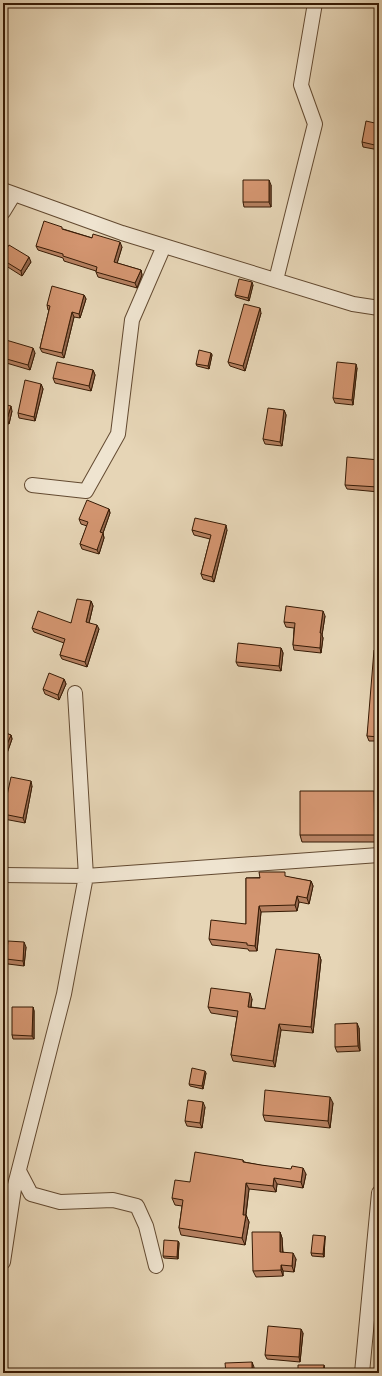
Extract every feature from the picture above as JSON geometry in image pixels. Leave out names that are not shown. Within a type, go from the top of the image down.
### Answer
[{"type":"street","points":[[276,280],[315,124],[301,85],[315,3]]},
{"type":"street","points":[[3,212],[8,192],[122,233],[353,304],[379,308]]},
{"type":"street","points":[[32,485],[86,491],[118,434],[132,320],[164,246]]},
{"type":"street","points":[[3,1262],[14,1189],[64,994],[86,876],[75,693]]},
{"type":"street","points":[[3,875],[86,876],[379,855]]},
{"type":"street","points":[[19,1171],[31,1194],[60,1202],[113,1200],[137,1206],[146,1226],[156,1266]]},
{"type":"street","points":[[362,1373],[378,1223],[379,1193]]},
{"type":"building","points":[[366,121],[379,124],[379,146],[362,142]]},
{"type":"building","points":[[243,180],[269,180],[269,202],[243,202]]},
{"type":"building","points":[[44,221],[62,227],[62,229],[92,238],[93,234],[120,242],[114,262],[141,270],[135,283],[96,272],[97,267],[63,256],[63,254],[36,246]]},
{"type":"building","points":[[9,245],[29,257],[21,271],[3,260],[3,254]]},
{"type":"building","points":[[239,279],[252,282],[248,298],[235,295]]},
{"type":"building","points":[[52,286],[84,295],[79,314],[72,312],[62,353],[40,348],[50,306],[47,305]]},
{"type":"building","points":[[244,304],[260,308],[243,366],[228,362]]},
{"type":"building","points":[[6,340],[33,348],[28,365],[3,358]]},
{"type":"building","points":[[199,350],[211,353],[208,366],[196,364]]},
{"type":"building","points":[[57,362],[93,370],[89,386],[53,378]]},
{"type":"building","points":[[337,362],[356,364],[352,400],[333,398]]},
{"type":"building","points":[[25,380],[41,384],[34,417],[18,413]]},
{"type":"building","points":[[3,404],[11,406],[7,419],[3,418]]},
{"type":"building","points":[[268,408],[284,410],[280,442],[263,439]]},
{"type":"building","points":[[347,457],[379,460],[378,487],[345,485]]},
{"type":"building","points":[[87,500],[109,509],[100,532],[103,533],[97,550],[80,544],[88,522],[79,519]]},
{"type":"building","points":[[195,518],[226,525],[212,577],[201,574],[211,535],[192,530]]},
{"type":"building","points":[[77,599],[91,601],[86,622],[97,625],[85,662],[60,655],[65,639],[32,628],[38,611],[71,623]]},
{"type":"building","points":[[286,606],[323,611],[320,633],[320,648],[293,645],[295,623],[284,622]]},
{"type":"building","points":[[238,643],[281,648],[279,666],[236,662]]},
{"type":"building","points":[[374,650],[379,651],[379,737],[367,736]]},
{"type":"building","points":[[49,673],[64,679],[58,695],[43,689]]},
{"type":"building","points":[[3,732],[11,735],[4,751],[3,751]]},
{"type":"building","points":[[11,777],[31,781],[23,818],[3,814]]},
{"type":"building","points":[[300,791],[374,791],[375,835],[300,835]]},
{"type":"building","points":[[3,847],[5,847],[4,860],[3,859]]},
{"type":"building","points":[[259,872],[285,872],[285,876],[311,881],[307,898],[297,896],[295,905],[259,906],[255,946],[247,945],[247,943],[209,939],[211,920],[246,924],[246,878],[260,878]]},
{"type":"building","points":[[8,941],[24,942],[23,961],[6,959]]},
{"type":"building","points":[[276,949],[319,954],[311,1027],[279,1024],[273,1061],[231,1055],[238,1011],[208,1007],[211,988],[250,993],[248,1007],[265,1009]]},
{"type":"building","points":[[12,1007],[33,1007],[32,1036],[12,1035]]},
{"type":"building","points":[[357,1023],[358,1046],[335,1047],[335,1024]]},
{"type":"building","points":[[192,1068],[205,1071],[202,1086],[189,1084]]},
{"type":"building","points":[[265,1090],[330,1097],[328,1121],[263,1115]]},
{"type":"building","points":[[188,1100],[203,1102],[200,1123],[185,1121]]},
{"type":"building","points":[[195,1152],[243,1160],[243,1162],[261,1165],[291,1169],[292,1166],[303,1168],[301,1182],[274,1178],[273,1186],[246,1183],[243,1215],[246,1215],[242,1238],[179,1228],[183,1200],[172,1198],[175,1180],[190,1182]]},
{"type":"building","points":[[252,1232],[280,1232],[280,1252],[293,1253],[292,1266],[281,1265],[281,1270],[253,1271]]},
{"type":"building","points":[[313,1235],[325,1236],[323,1254],[311,1253]]},
{"type":"building","points":[[164,1240],[178,1241],[177,1257],[163,1256]]},
{"type":"building","points":[[268,1326],[301,1329],[299,1357],[265,1355]]},
{"type":"building","points":[[252,1362],[252,1373],[226,1373],[225,1363]]},
{"type":"building","points":[[298,1365],[324,1365],[323,1373],[298,1373]]}]
